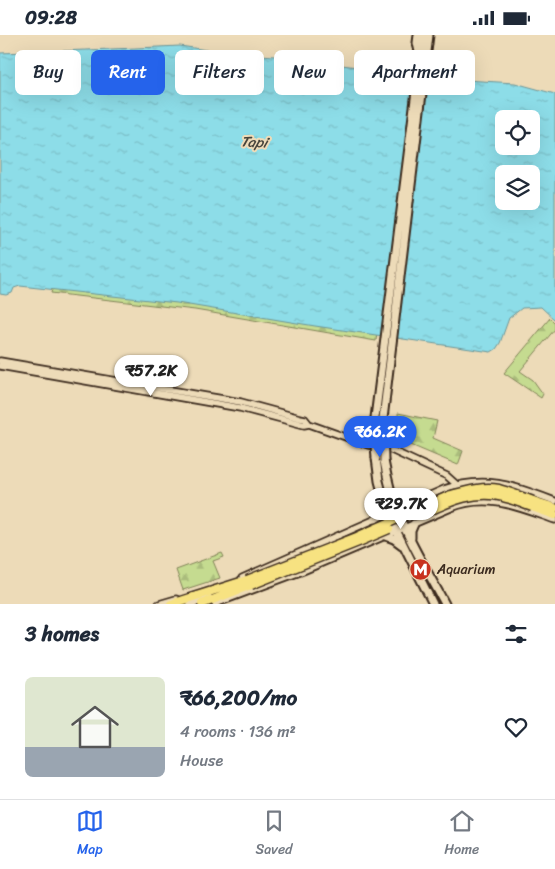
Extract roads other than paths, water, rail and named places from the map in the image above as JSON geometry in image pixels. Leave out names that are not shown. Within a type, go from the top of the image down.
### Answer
[{"type":"highway","points":[[202,604],[218,600],[249,582],[451,495],[466,491],[484,488],[498,489],[555,515]]},
{"type":"highway","points":[[533,504],[555,508]]},
{"type":"highway","points":[[170,604],[214,589],[249,582]]},
{"type":"main road","points":[[423,35],[423,50]]},
{"type":"main road","points":[[425,50],[429,35]]},
{"type":"main road","points":[[429,50],[434,35]]},
{"type":"main road","points":[[418,95],[374,432],[376,458],[388,514],[432,604]]},
{"type":"main road","points":[[419,95],[383,419],[384,461],[387,480],[397,510],[445,604]]},
{"type":"main road","points":[[392,494],[400,500],[411,504]]},
{"type":"main road","points":[[376,519],[382,510],[385,500]]},
{"type":"main road","points":[[411,540],[411,531],[414,524]]},
{"type":"main road","points":[[386,536],[394,539],[404,547]]},
{"type":"main road","points":[[179,604],[208,594],[214,589]]},
{"type":"main road","points":[[190,604],[209,597],[218,600]]},
{"type":"street","points":[[0,361],[241,402],[305,419],[309,424]]},
{"type":"street","points":[[0,365],[240,408],[304,425],[309,424],[368,445],[391,450],[447,476],[457,485],[465,503]]},
{"type":"street","points":[[159,604],[245,577],[457,485],[488,481],[501,483],[555,501]]},
{"type":"street","points":[[218,600],[303,571],[465,503],[479,501],[500,503],[555,520]]},
{"type":"water","name":"Tapi","points":[[180,46],[207,50],[175,50],[175,95],[264,95],[264,55],[274,56],[274,95],[344,95],[344,65],[354,67],[354,95],[475,95],[475,81],[515,83],[555,94],[555,320],[541,307],[522,308],[509,318],[500,343],[491,352],[177,303],[20,286],[14,288],[12,293],[0,294],[0,53],[15,52],[15,95],[81,95],[81,50],[77,50]]},
{"type":"place","name":"Aquarium","points":[[421,569]]}]
